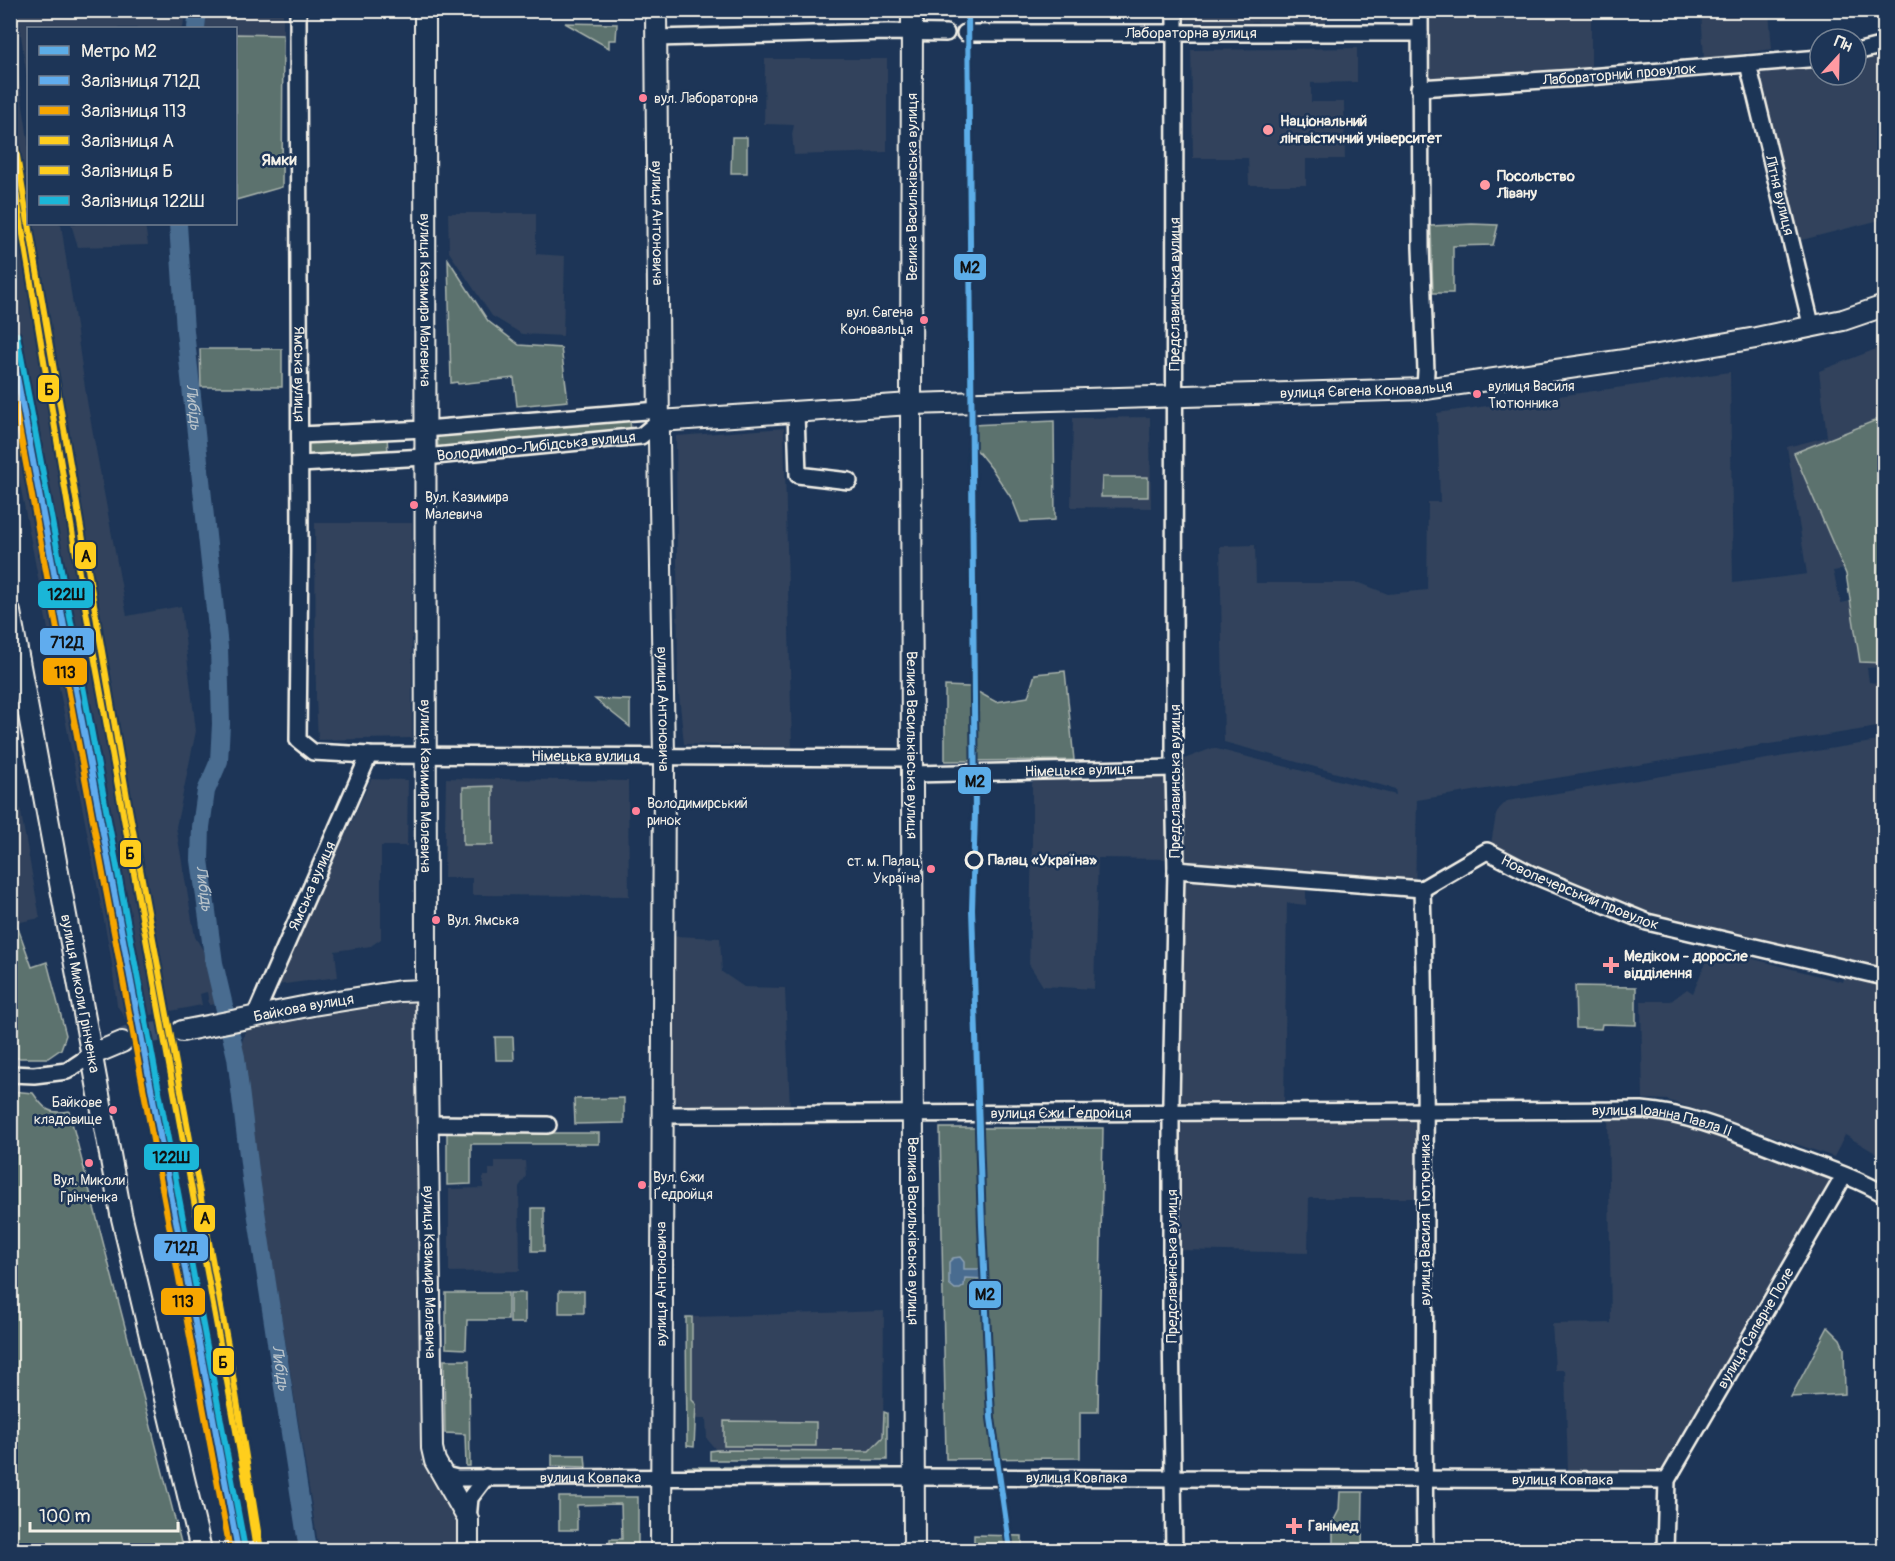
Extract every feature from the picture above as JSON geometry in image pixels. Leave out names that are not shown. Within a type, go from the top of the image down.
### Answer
[{"type":"main road","name":"вулиця Казимира Малевича","points":[[425,10],[426,990],[432,1448],[441,1473],[468,1519]]},
{"type":"main road","name":"вулиця Антоновича","points":[[656,10],[663,757],[661,1551]]},
{"type":"main road","name":"Велика Васильківська вулиця","points":[[912,10],[914,1551]]},
{"type":"main road","name":"вулиця Євгена Коновальця","points":[[911,404],[1425,389],[1673,353],[1812,327],[1843,320],[1884,306]]},
{"type":"main road","name":"Володимиро-Либідська вулиця","points":[[659,415],[796,412],[911,404]]},
{"type":"main road","name":"вулиця Миколи Грінченка","points":[[10,612],[121,1214],[201,1551]]},
{"type":"main road","name":"Байкова вулиця","points":[[182,1031],[400,991],[426,990]]},
{"type":"main road","points":[[91,1054],[122,1042]]},
{"type":"main road","points":[[468,1519],[468,1551]]},
{"type":"street","name":"Ямська вулиця","points":[[298,10],[300,435],[298,740]]},
{"type":"street","name":"Предславинська вулиця","points":[[1174,1551],[1171,1114],[1176,870],[1174,768],[1175,10]]},
{"type":"street","points":[[1420,10],[1419,88],[1425,389]]},
{"type":"street","points":[[656,38],[946,33]]},
{"type":"street","name":"Лабораторна вулиця","points":[[965,33],[1420,33]]},
{"type":"street","points":[[1868,49],[1884,45]]},
{"type":"street","name":"Лабораторний провулок","points":[[1419,88],[1808,59]]},
{"type":"street","name":"Літня вулиця","points":[[1748,64],[1812,327]]},
{"type":"street","points":[[796,412],[798,475],[849,481]]},
{"type":"street","name":"Володимиро-Либідська вулиця","points":[[300,435],[659,415]]},
{"type":"street","name":"Володимиро-Либідська вулиця","points":[[300,464],[425,457],[641,436],[659,415]]},
{"type":"street","name":"Німецька вулиця","points":[[298,740],[313,752],[369,755],[663,757],[913,766],[1174,768]]},
{"type":"street","name":"Ямська вулиця","points":[[249,1018],[369,755]]},
{"type":"street","name":"Новопечерський провулок","points":[[1422,889],[1486,851],[1531,874],[1647,922],[1884,977]]},
{"type":"street","points":[[1176,870],[1422,889]]},
{"type":"street","name":"вулиця Василя Тютюнника","points":[[1422,889],[1425,961],[1425,1551]]},
{"type":"street","points":[[10,1074],[34,1075],[67,1071],[91,1054]]},
{"type":"street","name":"вулиця Єжи Ґедройця","points":[[661,1115],[1425,1111]]},
{"type":"street","name":"вулиця Іоанна Павла II","points":[[1425,1111],[1659,1111],[1677,1114],[1732,1132],[1884,1194]]},
{"type":"street","points":[[428,1124],[549,1125]]},
{"type":"street","name":"вулиця Саперне Поле","points":[[1667,1480],[1844,1176]]},
{"type":"street","name":"вулиця Ковпака","points":[[441,1473],[457,1478],[1667,1480]]},
{"type":"street","points":[[468,1519],[470,1498],[486,1477]]},
{"type":"street","points":[[1665,1551],[1667,1480]]},
{"type":"shaded area","points":[[30,10],[185,10],[183,27],[27,27],[27,77],[18,15]]},
{"type":"shaded area","points":[[206,11],[283,11],[283,35],[237,34],[237,27],[205,27]]},
{"type":"shaded area","points":[[1177,11],[1326,11],[1326,23],[1185,22],[1179,20]]},
{"type":"shaded area","points":[[1426,11],[1591,11],[1591,74],[1427,83]]},
{"type":"shaded area","points":[[1701,11],[1769,11],[1772,49],[1704,59]]},
{"type":"shaded area","points":[[11,26],[27,132],[27,225],[61,225],[87,401],[127,616],[181,606],[196,731],[176,827],[195,937],[203,950],[208,975],[217,998],[216,1004],[209,1005],[207,992],[200,994],[202,1005],[125,1020],[117,1006],[111,957],[11,437]]},
{"type":"shaded area","name":"Національний лінгвістичний університет","points":[[1357,48],[1357,82],[1311,83],[1311,102],[1344,102],[1345,159],[1306,159],[1306,185],[1249,185],[1248,158],[1193,158],[1191,50]]},
{"type":"shaded area","points":[[1878,52],[1882,66],[1884,65],[1884,194],[1880,195],[1884,219],[1798,241],[1758,78],[1760,71],[1768,66],[1808,63],[1808,87],[1868,87],[1868,54]]},
{"type":"shaded area","points":[[765,59],[887,59],[887,152],[794,155],[792,134],[794,125],[764,124]]},
{"type":"shaded area","points":[[448,213],[536,213],[536,254],[565,256],[563,336],[522,334],[492,316],[449,252]]},
{"type":"shaded area","points":[[71,225],[145,225],[148,245],[78,247]]},
{"type":"shaded area","points":[[1884,346],[1884,513],[1847,569],[1833,571],[1841,603],[1884,594],[1884,667],[1867,668],[1869,682],[1884,684],[1884,726],[1417,800],[1415,894],[1306,887],[1306,905],[1287,903],[1284,1108],[1179,1106],[1184,759],[1213,748],[1396,795],[1395,789],[1224,742],[1220,546],[1255,545],[1256,583],[1360,583],[1388,594],[1427,590],[1428,502],[1440,502],[1437,413],[1730,372],[1733,583],[1807,574],[1787,447],[1827,437],[1819,371]]},
{"type":"shaded area","points":[[1150,417],[1151,508],[1071,507],[1073,418]]},
{"type":"shaded area","points":[[784,428],[792,747],[684,744],[678,685],[676,436]]},
{"type":"shaded area","points":[[315,523],[412,523],[412,738],[318,740]]},
{"type":"shaded area","points":[[1884,740],[1884,975],[1652,922],[1490,849],[1496,815],[1507,801]]},
{"type":"shaded area","points":[[10,752],[40,918],[16,923],[10,906]]},
{"type":"shaded area","points":[[1166,773],[1168,859],[1098,858],[1094,989],[1043,986],[1029,964],[1032,784],[1035,777]]},
{"type":"shaded area","points":[[446,778],[628,781],[629,896],[472,895],[472,878],[444,878]]},
{"type":"shaded area","points":[[371,779],[408,780],[407,846],[381,846],[381,939],[371,946],[335,951],[338,977],[277,985]]},
{"type":"shaded area","points":[[675,936],[720,938],[722,972],[744,987],[785,988],[790,1109],[688,1108],[676,1102],[674,1096]]},
{"type":"shaded area","points":[[1711,948],[1843,982],[1845,975],[1884,984],[1884,1158],[1845,1135],[1834,1157],[1667,1100],[1643,1099],[1641,1001],[1671,1001],[1687,989],[1693,993]]},
{"type":"shaded area","points":[[426,990],[432,1448],[468,1519],[468,1550],[319,1550],[258,1174],[253,1175],[238,1054],[246,1030],[255,1016]]},
{"type":"shaded area","points":[[1608,1116],[1651,1116],[1694,1125],[1832,1178],[1834,1184],[1663,1474],[1568,1473],[1565,1370],[1555,1370],[1552,1324],[1611,1323]]},
{"type":"shaded area","points":[[1417,1117],[1415,1198],[1309,1198],[1308,1253],[1178,1250],[1178,1120]]},
{"type":"shaded area","points":[[495,1161],[525,1161],[526,1176],[519,1187],[520,1271],[449,1272],[449,1189],[483,1188],[483,1176],[489,1176],[489,1169],[495,1169]]},
{"type":"shaded area","points":[[960,1257],[964,1262],[964,1269],[986,1269],[986,1279],[965,1278],[964,1286],[960,1289],[955,1289],[949,1284],[949,1262],[953,1258]]},
{"type":"shaded area","points":[[884,1311],[883,1437],[869,1451],[716,1450],[707,1439],[706,1419],[696,1419],[696,1404],[692,1400],[692,1317]]},
{"type":"green space","points":[[565,23],[617,24],[616,40],[609,40],[609,48]]},
{"type":"green space","points":[[237,34],[283,35],[282,187],[237,200]]},
{"type":"green space","points":[[732,137],[747,137],[747,173],[731,173]]},
{"type":"green space","points":[[1498,225],[1493,245],[1453,246],[1453,293],[1433,293],[1431,226]]},
{"type":"green space","points":[[448,259],[488,321],[519,345],[561,348],[568,401],[517,406],[514,378],[451,383]]},
{"type":"green space","points":[[200,349],[282,349],[282,387],[201,387]]},
{"type":"green space","points":[[630,417],[631,434],[438,449],[437,432]]},
{"type":"green space","points":[[1884,417],[1884,663],[1860,662],[1846,574],[1794,453]]},
{"type":"green space","points":[[1054,421],[1055,520],[1021,522],[1012,499],[971,443],[971,425]]},
{"type":"green space","points":[[387,435],[388,453],[307,457],[306,438]]},
{"type":"green space","points":[[1102,477],[1148,477],[1148,497],[1101,497]]},
{"type":"green space","points":[[1065,671],[1074,760],[945,761],[945,686],[969,687],[996,702],[1028,697],[1035,674]]},
{"type":"green space","points":[[595,699],[630,700],[630,727]]},
{"type":"green space","points":[[493,786],[493,845],[463,845],[463,787]]},
{"type":"green space","name":"Байкове кладовище","points":[[10,906],[32,967],[47,962],[66,1035],[61,1049],[48,1058],[11,1058]]},
{"type":"green space","points":[[1575,986],[1636,987],[1636,1025],[1602,1024],[1601,1029],[1576,1028]]},
{"type":"green space","points":[[495,1037],[513,1037],[514,1060],[496,1060]]},
{"type":"green space","name":"Байкове кладовище","points":[[11,1091],[33,1093],[48,1110],[69,1111],[183,1550],[11,1550]]},
{"type":"green space","points":[[624,1098],[624,1123],[575,1124],[574,1099]]},
{"type":"green space","points":[[940,1128],[1103,1128],[1098,1412],[1080,1412],[1080,1458],[946,1459]]},
{"type":"green space","points":[[447,1133],[599,1133],[599,1144],[471,1144],[471,1184],[447,1185]]},
{"type":"green space","points":[[532,1208],[544,1208],[544,1251],[532,1251]]},
{"type":"green space","points":[[559,1291],[584,1291],[584,1313],[559,1313]]},
{"type":"green space","points":[[446,1293],[508,1293],[508,1320],[467,1320],[466,1349],[446,1348]]},
{"type":"green space","points":[[510,1293],[525,1293],[525,1323],[510,1323]]},
{"type":"green space","points":[[686,1317],[692,1317],[692,1400],[696,1404],[694,1447],[687,1446]]},
{"type":"green space","points":[[1828,1327],[1840,1339],[1844,1348],[1845,1394],[1791,1397]]},
{"type":"green space","points":[[444,1360],[469,1360],[470,1466],[466,1466],[465,1434],[445,1433]]},
{"type":"green space","points":[[884,1412],[887,1413],[887,1460],[710,1460],[710,1451],[716,1450],[869,1451],[883,1437]]},
{"type":"green space","points":[[724,1421],[816,1422],[816,1446],[724,1446]]},
{"type":"green space","points":[[552,1455],[585,1455],[586,1467],[552,1466]]},
{"type":"green space","points":[[688,1467],[889,1467],[889,1472],[689,1472]]},
{"type":"green space","points":[[1340,1492],[1363,1492],[1362,1550],[1333,1550],[1333,1522],[1339,1510]]},
{"type":"green space","points":[[559,1497],[638,1497],[638,1548],[610,1550],[610,1539],[622,1539],[621,1504],[577,1505],[577,1530],[559,1530]]},
{"type":"green space","points":[[974,1535],[1022,1536],[1022,1550],[974,1550]]},
{"type":"waterway","name":"Либідь","points":[[196,27],[198,10]]},
{"type":"waterway","name":"Либідь","points":[[178,225],[185,331],[219,647],[221,724],[219,761],[206,791],[201,827],[200,860],[214,963],[236,1057],[251,1179],[308,1550]]},
{"type":"tunnel","points":[[122,1042],[126,1037],[176,1029],[182,1031]]},
{"type":"metro line","name":"M2","points":[[968,10],[975,814],[972,909],[982,1226],[991,1418],[1010,1550]]},
{"type":"rail line","name":"A","points":[[10,114],[27,216]]},
{"type":"rail line","name":"Б","points":[[10,156],[79,573],[256,1550]]},
{"type":"rail line","name":"A","points":[[29,225],[129,809],[228,1345],[261,1550]]},
{"type":"rail line","name":"122Ш","points":[[17,335],[245,1549]]},
{"type":"rail line","name":"712Д","points":[[10,339],[238,1550]]},
{"type":"rail line","name":"113","points":[[10,379],[230,1550]]},
{"type":"place","name":"вул. Лаборaторна","points":[[643,98]]},
{"type":"place","name":"Національний лінгвістичний університет","points":[[1268,130]]},
{"type":"place","name":"Посольство Лівану","points":[[1485,185]]},
{"type":"place","name":"вул. Євгена Коновальця","points":[[924,320]]},
{"type":"place","name":"вулиця Василя Тютюнника","points":[[1477,394]]},
{"type":"place","name":"Вул. Казимира Малевича","points":[[414,505]]},
{"type":"place","name":"Володимирський ринок","points":[[636,811]]},
{"type":"place","name":"Палац «Україна»","points":[[974,860]]},
{"type":"place","name":"ст. м. Палац Україна","points":[[931,869]]},
{"type":"place","name":"Вул. Ямська","points":[[436,920]]},
{"type":"place","name":"Медіком - доросле відділення","points":[[1611,965]]},
{"type":"place","name":"Байкове кладовище","points":[[113,1110]]},
{"type":"place","name":"Вул. Миколи Грінченка","points":[[89,1163]]},
{"type":"place","name":"Вул. Єжи Ґедройця","points":[[642,1185]]},
{"type":"place","name":"Ганімед","points":[[1294,1526]]},
{"type":"district","name":"Ямки","points":[[279,160]]}]
